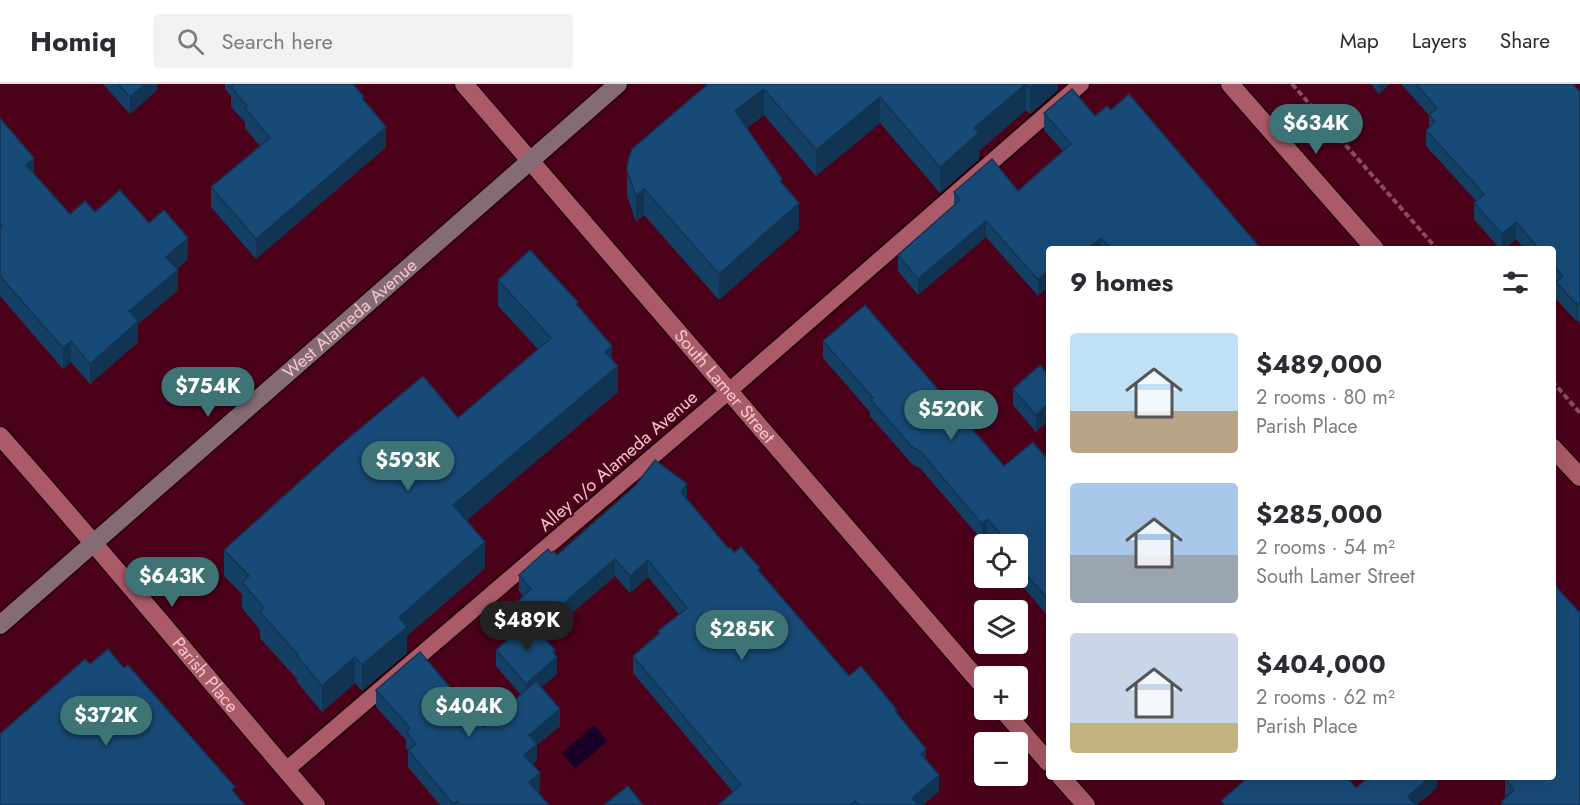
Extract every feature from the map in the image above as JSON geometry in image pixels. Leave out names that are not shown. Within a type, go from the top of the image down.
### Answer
[{"type":"main road","name":"West Alameda Avenue","points":[[0,624],[618,84]]},
{"type":"street","name":"South Lamer Street","points":[[464,84],[974,675]]},
{"type":"street","points":[[1230,84],[1372,246]]},
{"type":"street","name":"Parish Place","points":[[0,436],[94,542],[316,805]]},
{"type":"street","points":[[1556,451],[1580,477]]},
{"type":"street","points":[[1012,720],[1046,760]]},
{"type":"street","points":[[1064,780],[1086,805]]},
{"type":"lane","name":"Alley n/o Alameda Avenue","points":[[286,770],[729,391],[1081,84]]},
{"type":"path","points":[[1292,84],[1434,246]]},
{"type":"path","points":[[1556,386],[1580,413]]},
{"type":"shaded area","points":[[594,725],[608,741],[575,769],[562,753]]},
{"type":"building","points":[[118,84],[145,84],[130,97]]},
{"type":"building","points":[[234,84],[353,84],[386,127],[256,239],[211,187],[270,138],[231,87]]},
{"type":"building","points":[[708,84],[1026,84],[974,128],[979,133],[940,167],[880,97],[816,150],[764,89],[735,111],[782,179],[780,181],[799,203],[719,274],[644,189],[636,196],[627,170],[632,149]]},
{"type":"building","points":[[1416,84],[1573,84],[1580,92],[1580,306],[1556,282],[1563,276],[1556,268],[1556,246],[1536,246],[1516,222],[1502,234],[1474,203],[1484,194],[1426,130],[1435,122],[1429,115],[1437,108]]},
{"type":"building","points":[[1072,89],[1095,116],[1107,106],[1111,110],[1129,94],[1258,246],[1108,246],[1101,238],[1092,246],[1046,246],[1046,272],[1038,280],[986,221],[918,279],[898,255],[960,200],[954,192],[992,159],[1018,191],[1071,144],[1044,113]]},
{"type":"building","points":[[0,118],[34,158],[26,165],[70,214],[85,201],[95,212],[120,190],[149,223],[164,210],[188,238],[166,257],[178,270],[129,311],[138,321],[90,364],[71,341],[63,348],[0,276],[0,228],[2,227],[0,224]]},
{"type":"building","points":[[530,250],[578,302],[576,304],[612,346],[605,352],[618,366],[453,505],[485,542],[399,617],[407,627],[362,665],[355,657],[322,686],[260,612],[264,608],[242,582],[249,576],[224,550],[338,447],[423,376],[458,418],[551,338],[498,280]]},
{"type":"building","points":[[865,305],[1004,466],[1033,442],[1046,458],[1046,597],[1028,577],[1028,534],[1001,534],[987,519],[982,524],[921,452],[912,447],[870,399],[873,398],[823,341]]},
{"type":"building","points":[[1040,365],[1046,372],[1046,406],[1036,415],[1013,389]]},
{"type":"building","points":[[655,460],[687,484],[681,492],[728,548],[730,547],[734,553],[741,547],[849,676],[861,666],[897,710],[895,711],[926,749],[921,754],[939,775],[912,798],[918,805],[859,805],[855,801],[851,805],[718,805],[741,785],[633,656],[660,633],[658,631],[687,608],[648,560],[630,576],[615,559],[536,627],[515,604],[531,589],[519,575],[548,549],[557,555],[635,486]]},
{"type":"building","points":[[1556,586],[1580,613],[1580,805],[1504,805],[1501,802],[1514,790],[1506,780],[1556,780]]},
{"type":"building","points":[[528,621],[555,650],[553,652],[557,657],[526,684],[496,650]]},
{"type":"building","points":[[108,649],[124,668],[128,665],[235,787],[232,790],[245,805],[0,805],[0,734],[85,659],[90,664]]},
{"type":"building","points":[[420,652],[484,727],[536,681],[560,709],[529,735],[537,744],[524,755],[540,773],[529,782],[549,805],[460,805],[457,801],[453,804],[408,750],[416,744],[406,732],[410,728],[376,690]]},
{"type":"building","points":[[1245,780],[1349,780],[1356,788],[1365,780],[1427,780],[1408,796],[1415,805],[1225,805],[1221,801]]},
{"type":"building","points":[[628,786],[643,805],[604,805]]}]
